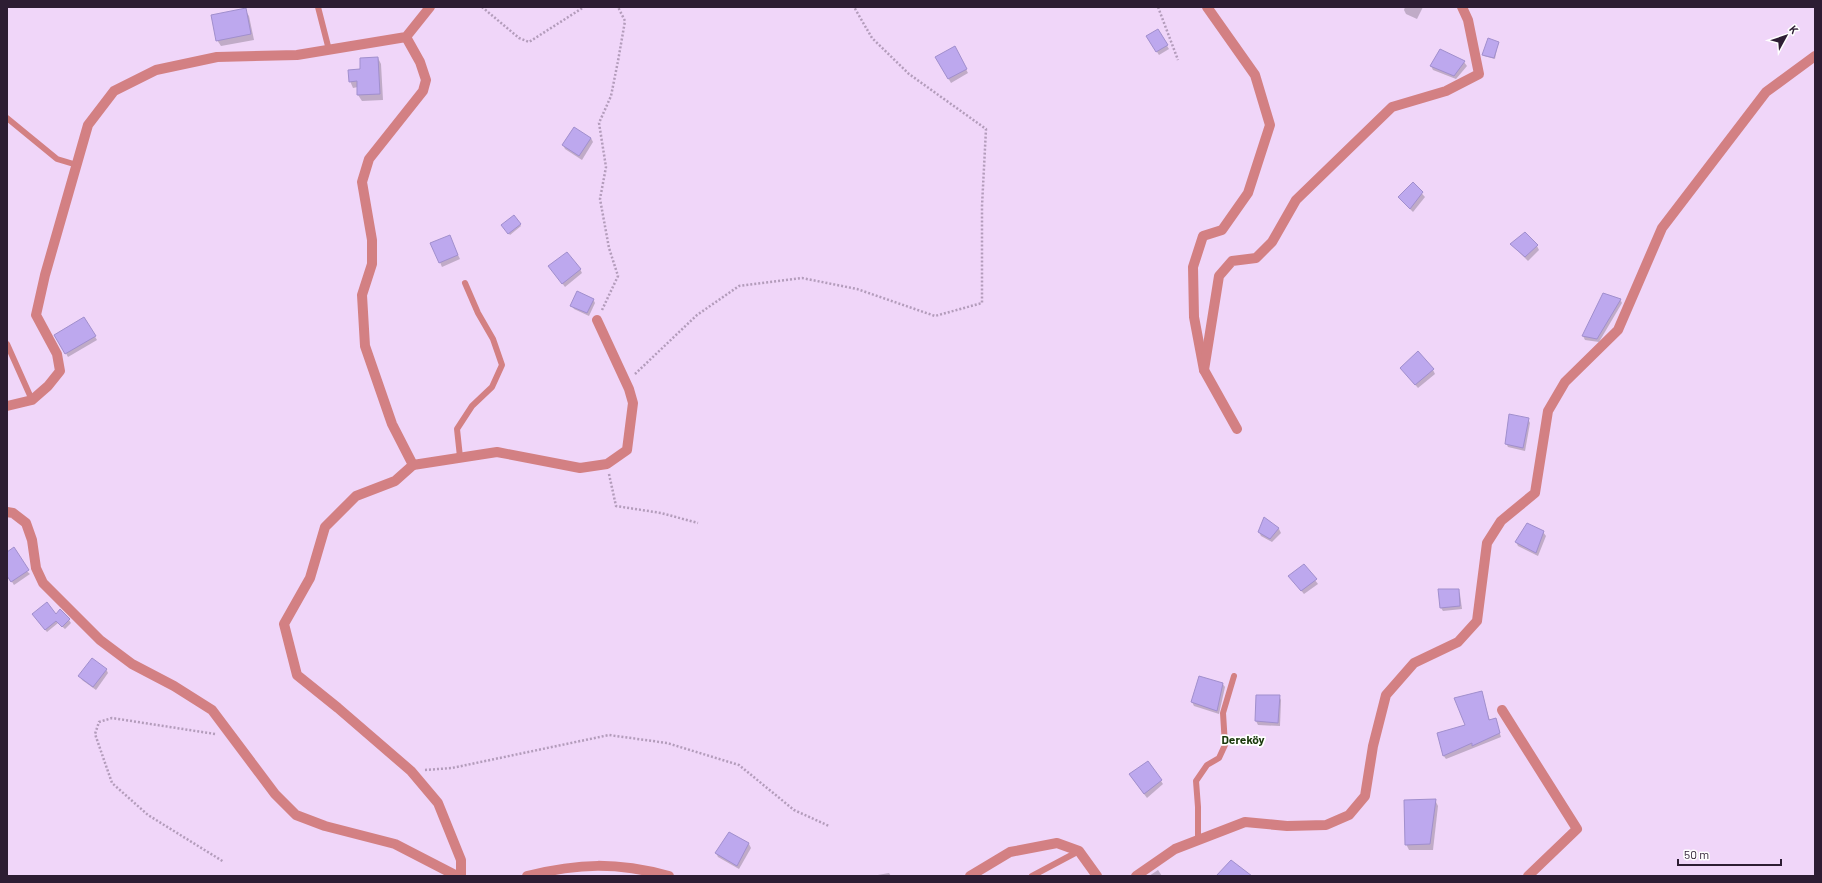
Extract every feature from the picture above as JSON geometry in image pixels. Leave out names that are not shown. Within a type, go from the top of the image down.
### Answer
[{"type":"street","points":[[7,406],[32,400],[48,386],[60,371],[57,354],[36,315],[45,275],[88,125],[114,91],[156,70],[216,57],[297,55],[406,37],[430,7]]},
{"type":"street","points":[[1206,7],[1255,75],[1270,124],[1248,193],[1222,230],[1203,236],[1193,267],[1194,317],[1204,370],[1237,429]]},
{"type":"street","points":[[1204,370],[1219,276],[1232,261],[1256,258],[1272,242],[1296,200],[1392,107],[1446,90],[1479,74],[1468,20],[1462,7]]},
{"type":"street","points":[[406,37],[420,62],[426,80],[423,90],[369,159],[362,182],[372,240],[372,264],[362,294],[365,346],[392,424],[413,465]]},
{"type":"street","points":[[1136,876],[1175,849],[1245,822],[1288,826],[1326,825],[1349,815],[1364,796],[1373,746],[1386,695],[1414,663],[1458,642],[1477,621],[1487,543],[1501,521],[1535,493],[1548,411],[1565,382],[1618,330],[1662,228],[1716,157],[1766,92],[1815,56]]},
{"type":"street","points":[[461,876],[461,860],[438,803],[411,771],[297,675],[284,624],[310,578],[325,527],[356,496],[395,482],[413,465],[497,452],[580,468],[607,464],[627,450],[633,403],[626,382],[596,320]]},
{"type":"street","points":[[7,512],[13,513],[26,523],[32,540],[36,568],[43,583],[100,640],[132,664],[174,686],[212,710],[275,794],[296,815],[325,826],[395,844],[457,876]]},
{"type":"street","points":[[1502,710],[1577,829],[1528,876]]},
{"type":"street","points":[[970,876],[1010,852],[1057,843],[1079,852],[1097,876]]},
{"type":"street","points":[[527,876],[557,869],[603,865],[639,868],[668,876]]},
{"type":"lane","points":[[318,7],[329,50]]},
{"type":"lane","points":[[7,118],[57,159],[77,164]]},
{"type":"lane","points":[[460,457],[457,429],[472,406],[492,386],[502,365],[493,339],[478,313],[466,283]]},
{"type":"lane","points":[[7,344],[32,400]]},
{"type":"lane","points":[[1198,840],[1196,781],[1207,765],[1219,758],[1225,745],[1223,713],[1234,676]]},
{"type":"lane","points":[[1032,876],[1079,852]]},
{"type":"path","points":[[482,7],[519,38],[529,42],[584,7]]},
{"type":"path","points":[[596,320],[618,276],[609,248],[600,200],[606,168],[599,122],[611,96],[625,21],[618,7]]},
{"type":"path","points":[[626,382],[697,315],[739,286],[802,278],[857,290],[936,316],[982,303],[982,206],[986,129],[909,74],[872,38],[854,7]]},
{"type":"path","points":[[1158,7],[1178,60]]},
{"type":"path","points":[[607,464],[616,506],[661,513],[698,523]]},
{"type":"path","points":[[224,862],[148,814],[112,784],[95,734],[99,722],[112,718],[232,736]]},
{"type":"path","points":[[411,771],[452,768],[609,735],[667,744],[739,765],[794,810],[829,826]]},
{"type":"building","points":[[246,8],[251,34],[216,41],[211,15]]},
{"type":"building","points":[[1158,29],[1168,45],[1156,52],[1146,36]]},
{"type":"building","points":[[1488,38],[1499,42],[1494,58],[1482,55]]},
{"type":"building","points":[[955,46],[967,69],[948,79],[935,57]]},
{"type":"building","points":[[1440,49],[1465,61],[1454,76],[1430,66]]},
{"type":"building","points":[[378,57],[380,94],[357,95],[357,81],[349,82],[348,70],[360,69],[360,58]]},
{"type":"building","points":[[574,127],[591,138],[579,156],[562,145]]},
{"type":"building","points":[[1413,182],[1423,192],[1410,209],[1398,197]]},
{"type":"building","points":[[514,215],[521,224],[508,234],[501,225]]},
{"type":"building","points":[[1525,232],[1538,245],[1525,257],[1510,244]]},
{"type":"building","points":[[450,235],[458,255],[439,263],[430,243]]},
{"type":"building","points":[[567,252],[581,269],[562,284],[548,266]]},
{"type":"building","points":[[577,291],[594,299],[587,313],[570,306]]},
{"type":"building","points":[[1603,293],[1621,299],[1597,339],[1582,336]]},
{"type":"building","points":[[84,317],[96,336],[65,354],[54,335]]},
{"type":"building","points":[[1418,351],[1434,369],[1415,385],[1400,368]]},
{"type":"building","points":[[1509,414],[1529,418],[1523,448],[1505,444]]},
{"type":"building","points":[[1264,517],[1279,528],[1270,539],[1258,532]]},
{"type":"building","points":[[1527,523],[1544,531],[1536,553],[1515,542]]},
{"type":"building","points":[[14,547],[29,570],[11,582],[7,576],[7,552]]},
{"type":"building","points":[[1304,564],[1317,579],[1301,591],[1288,576]]},
{"type":"building","points":[[1438,589],[1459,589],[1460,606],[1440,608]]},
{"type":"building","points":[[47,602],[56,614],[60,609],[70,619],[62,627],[56,621],[45,630],[32,614]]},
{"type":"building","points":[[92,658],[107,669],[93,687],[78,676]]},
{"type":"building","points":[[1199,676],[1223,683],[1217,711],[1191,702]]},
{"type":"building","points":[[1482,691],[1489,720],[1496,718],[1500,733],[1472,746],[1472,743],[1443,756],[1437,733],[1465,725],[1454,698]]},
{"type":"building","points":[[1256,695],[1280,695],[1278,723],[1255,721]]},
{"type":"building","points":[[1148,761],[1162,780],[1144,794],[1129,774]]},
{"type":"building","points":[[1436,799],[1430,844],[1405,845],[1404,800]]},
{"type":"building","points":[[729,832],[749,843],[737,866],[715,853]]},
{"type":"building","points":[[1231,860],[1252,876],[1216,876]]},
{"type":"district","name":"Dereköy","points":[[1243,739]]}]
